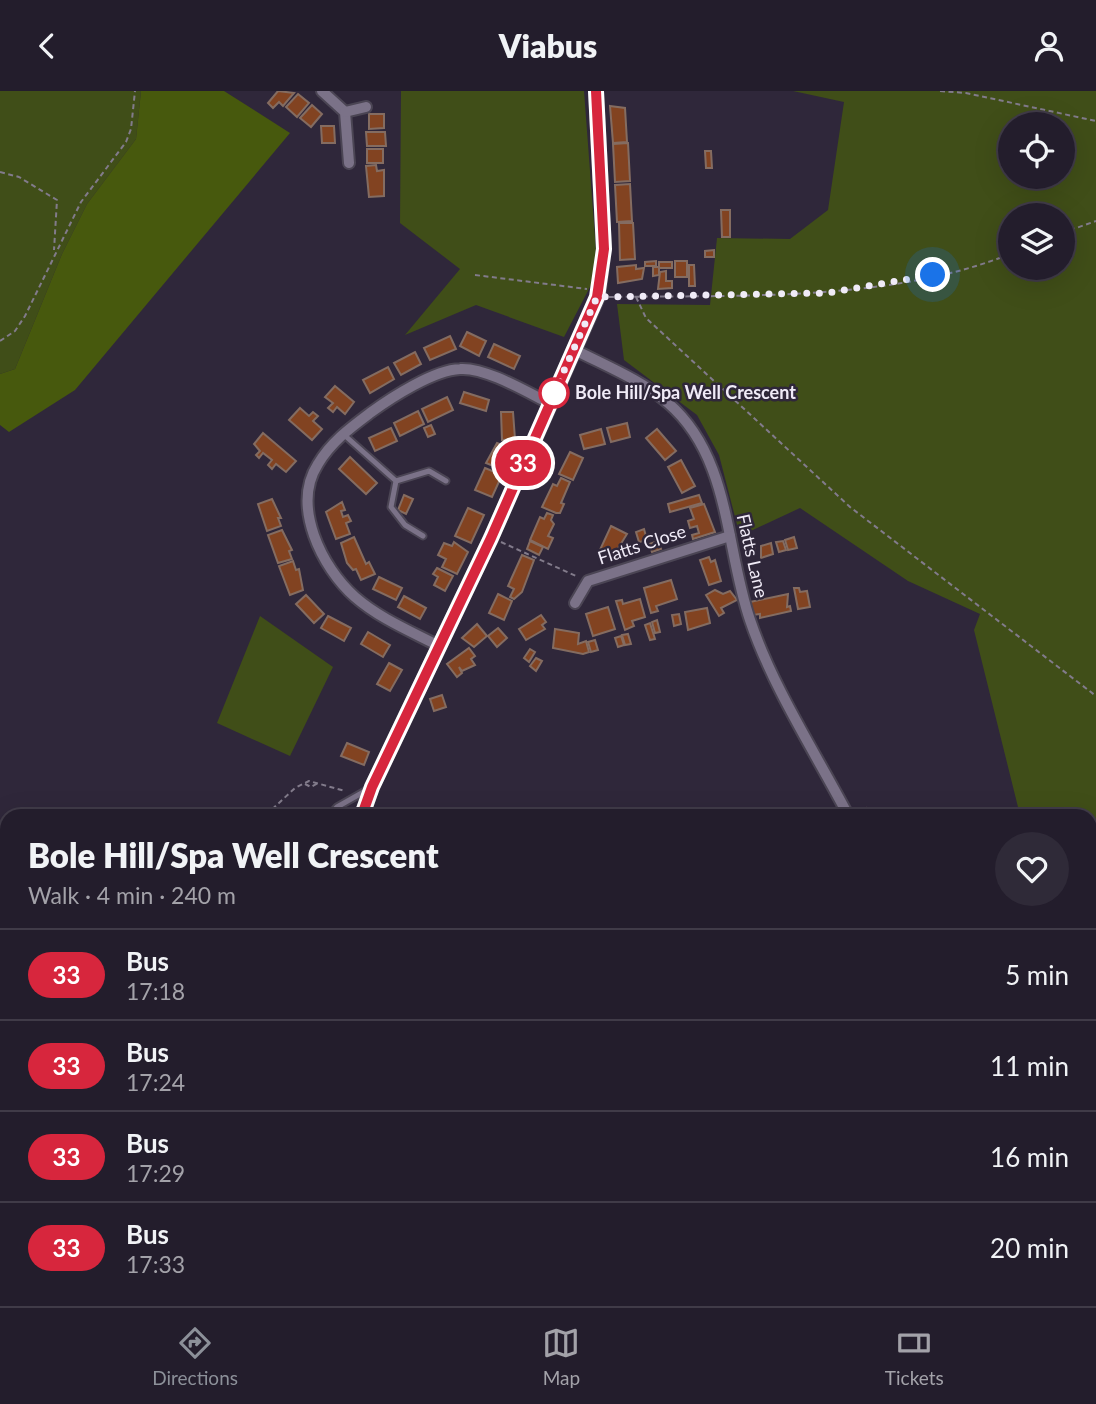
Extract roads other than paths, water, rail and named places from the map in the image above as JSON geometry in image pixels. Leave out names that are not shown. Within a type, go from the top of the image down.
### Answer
[{"type":"street","points":[[323,91],[345,113],[349,163]]},
{"type":"street","points":[[364,809],[437,645],[491,538],[598,294],[604,249],[596,91]]},
{"type":"street","points":[[345,113],[366,107]]},
{"type":"street","name":"Flatts Lane","points":[[575,349],[637,382],[669,404],[692,432],[713,469],[749,619],[769,665],[845,809]]},
{"type":"street","points":[[437,645],[388,620],[354,597],[326,561],[312,529],[307,495],[316,466],[342,433],[386,401],[430,378],[461,369],[493,377],[549,403]]},
{"type":"street","name":"Flatts Close","points":[[575,603],[588,581],[730,536]]},
{"type":"lane","points":[[342,433],[396,481]]},
{"type":"lane","points":[[396,481],[429,471],[446,481]]},
{"type":"lane","points":[[396,481],[391,507],[404,525],[423,536]]},
{"type":"lane","points":[[338,809],[372,787]]},
{"type":"place","name":"Bole Hill/Spa Well Crescent","points":[[554,393]]}]
